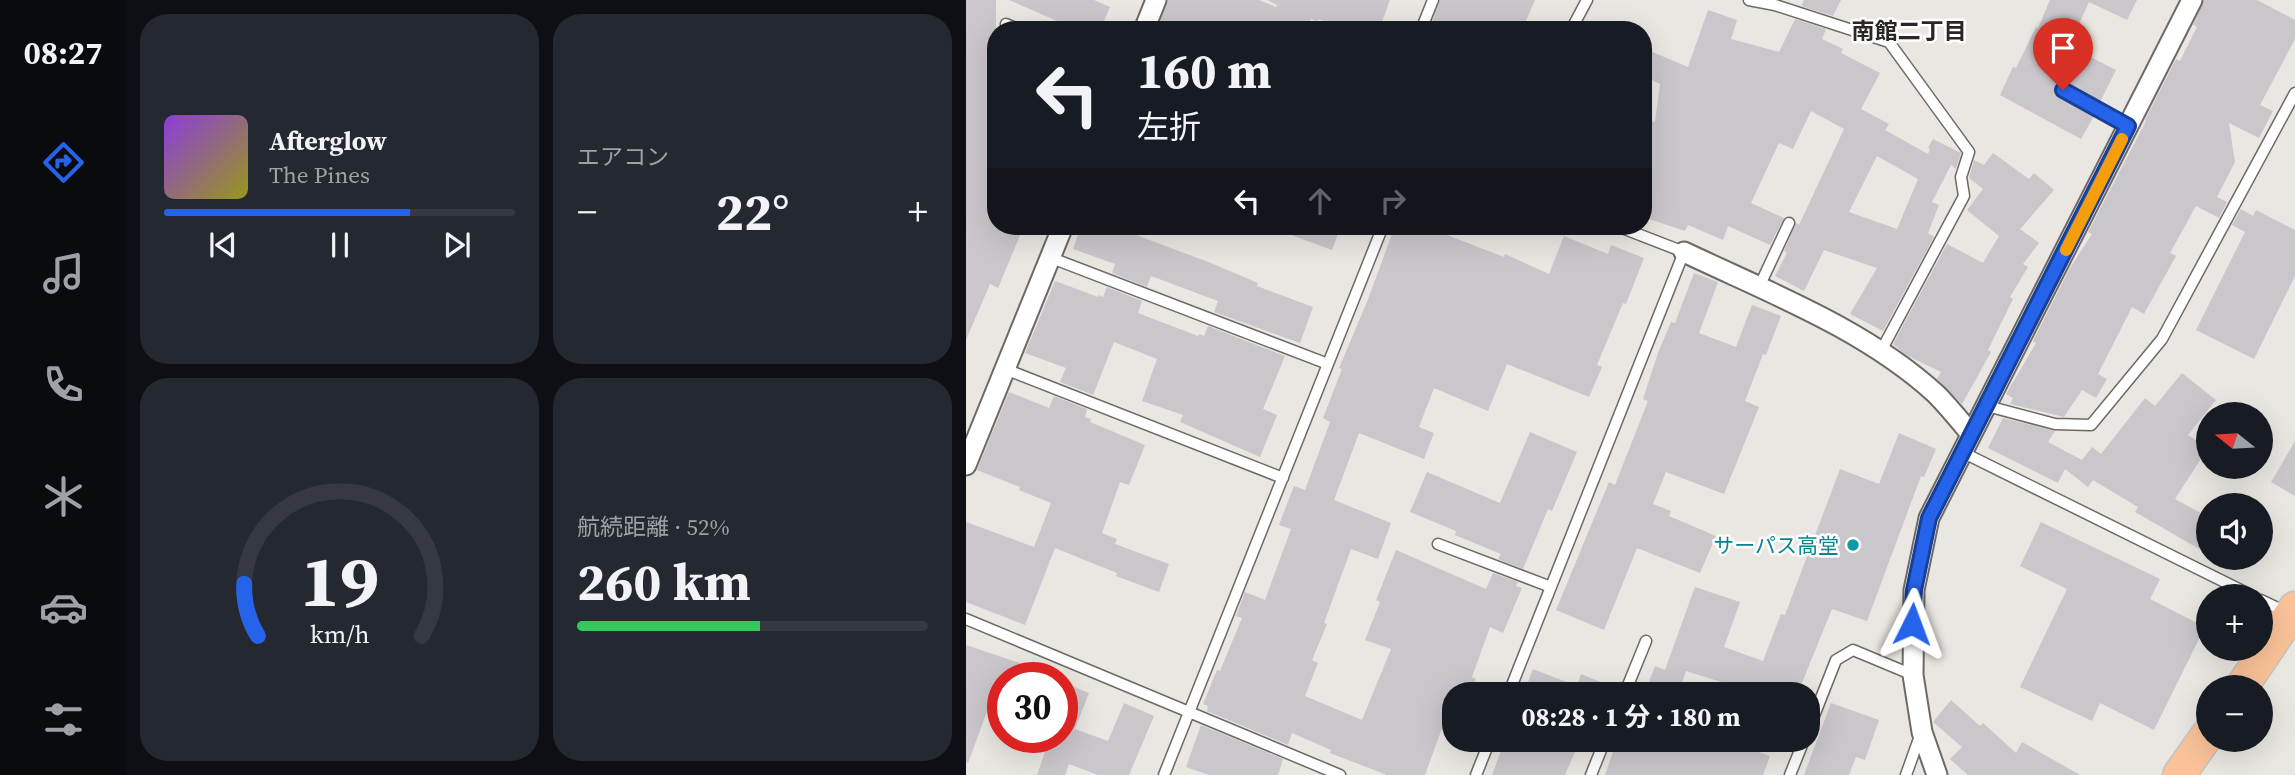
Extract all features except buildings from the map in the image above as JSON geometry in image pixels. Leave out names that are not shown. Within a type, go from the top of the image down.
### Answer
[{"type":"highway","points":[[2251,675],[2294,620]]},
{"type":"highway","points":[[2267,675],[2294,620]]},
{"type":"highway","points":[[2179,775],[2196,751]]},
{"type":"highway","points":[[2202,775],[2217,752]]},
{"type":"street","points":[[1148,21],[1156,0]]},
{"type":"street","points":[[1937,775],[1922,732],[1913,675],[1914,590],[1929,518],[2192,0]]},
{"type":"street","points":[[966,465],[971,437],[1005,369],[1059,235]]},
{"type":"street","points":[[1685,252],[1825,319],[1881,351],[1936,394],[1971,434]]},
{"type":"lane","points":[[1424,21],[1433,0]]},
{"type":"lane","points":[[1576,21],[1587,0]]},
{"type":"lane","points":[[1748,0],[1775,5],[1889,42],[1969,152],[1961,177],[1964,196],[1881,351]]},
{"type":"lane","points":[[2063,90],[2128,126]]},
{"type":"lane","points":[[1987,406],[2055,424],[2091,425],[2162,339],[2295,93]]},
{"type":"lane","points":[[1759,287],[1789,223]]},
{"type":"lane","points":[[1164,775],[1379,235]]},
{"type":"lane","points":[[1513,682],[1685,252],[1641,235]]},
{"type":"lane","points":[[1049,257],[1328,364]]},
{"type":"lane","points":[[1005,369],[1283,478]]},
{"type":"lane","points":[[1962,452],[2229,584]]},
{"type":"lane","points":[[1438,544],[1551,587]]},
{"type":"lane","points":[[2273,607],[2294,620]]},
{"type":"lane","points":[[966,619],[1340,775]]},
{"type":"lane","points":[[1629,682],[1646,641]]},
{"type":"lane","points":[[1820,701],[1836,660],[1853,650],[1913,675]]},
{"type":"lane","points":[[1906,775],[1922,732]]},
{"type":"lane","points":[[1476,775],[1485,752]]},
{"type":"lane","points":[[1591,775],[1600,752]]},
{"type":"lane","points":[[1790,775],[1799,752]]},
{"type":"slow traffic","points":[[2066,250],[2122,139]]},
{"type":"place","name":"サーパス高堂","points":[[1853,545]]},
{"type":"district","name":"南館二丁目","points":[[1909,31]]},
{"type":"route","points":[[1912,624],[1914,590],[1929,518],[2128,126],[2063,90]]}]
